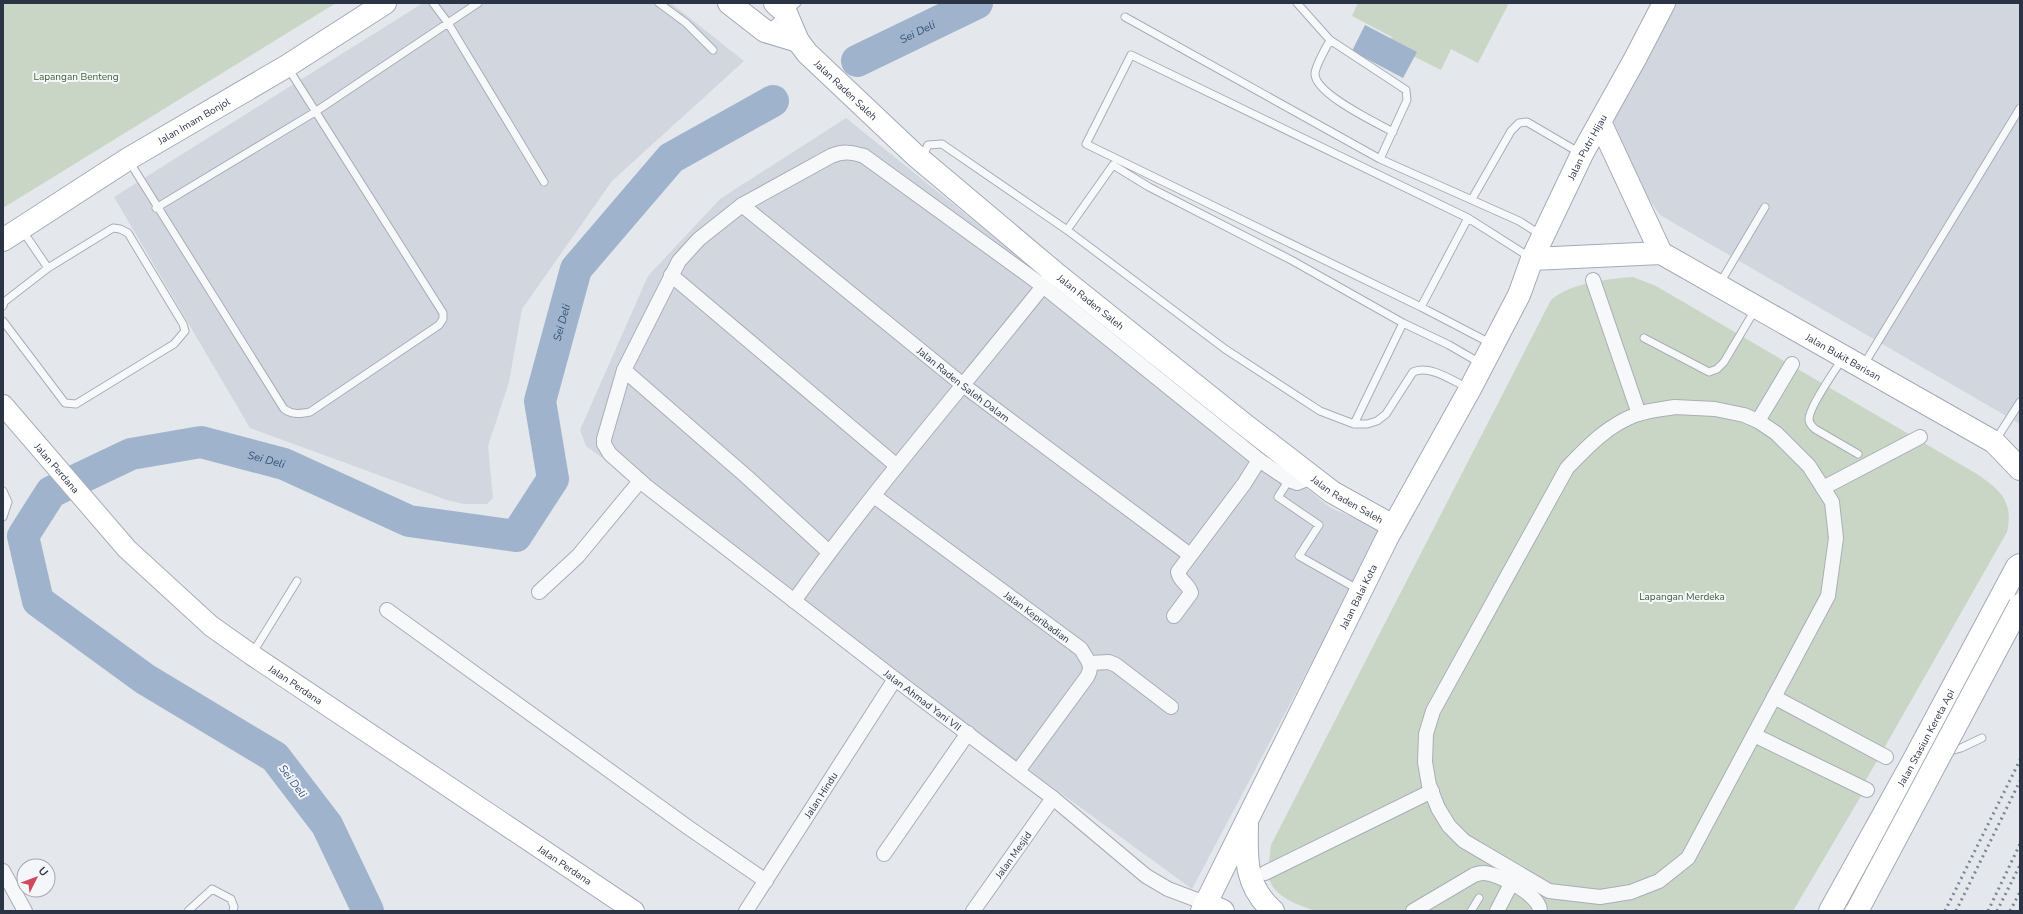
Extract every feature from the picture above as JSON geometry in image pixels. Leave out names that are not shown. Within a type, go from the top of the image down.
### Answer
[{"type":"main road","name":"Jalan Imam Bonjol","points":[[12,234],[128,159],[287,66],[385,3]]},
{"type":"main road","points":[[729,3],[765,31],[802,47]]},
{"type":"main road","name":"Jalan Putri Hijau","points":[[1519,295],[1542,236],[1582,154],[1664,3]]},
{"type":"main road","points":[[786,6],[802,47]]},
{"type":"main road","name":"Jalan Raden Saleh","points":[[802,47],[1049,279],[1239,433],[1312,477],[1342,499],[1394,526]]},
{"type":"main road","points":[[1532,259],[1661,253],[1600,122]]},
{"type":"main road","name":"Jalan Bukit Barisan","points":[[1661,253],[1994,442],[2020,469]]},
{"type":"main road","name":"Jalan Balai Kota","points":[[1210,908],[1248,818],[1361,591],[1394,526],[1470,389],[1519,295]]},
{"type":"main road","name":"Jalan Perdana","points":[[3,405],[127,549],[211,626],[634,911]]},
{"type":"main road","name":"Jalan Stasiun Kereta Api","points":[[1830,911],[1857,872],[2019,564]]},
{"type":"main road","points":[[1857,911],[2020,605]]},
{"type":"main road","points":[[1248,818],[1246,860],[1250,875],[1252,882],[1266,905],[1273,911]]},
{"type":"street","points":[[794,601],[829,552],[897,466],[1049,279],[864,156],[852,152],[841,152],[831,156],[742,205],[699,239],[679,261],[624,370],[748,477],[829,552]]},
{"type":"street","name":"Jalan Raden Saleh Dalam","points":[[742,205],[963,385],[1190,555]]},
{"type":"street","points":[[671,275],[897,466]]},
{"type":"street","points":[[1593,280],[1638,414]]},
{"type":"street","points":[[1758,421],[1792,364]]},
{"type":"street","name":"Jalan Ahmad Yani VII","points":[[624,370],[604,438],[604,444],[610,454],[643,483],[794,601],[1053,798],[1146,876],[1168,889],[1210,908]]},
{"type":"street","points":[[1675,407],[1714,409],[1744,415],[1758,421],[1776,433],[1809,466],[1832,502],[1836,538],[1828,596],[1688,858],[1659,881],[1626,893],[1600,897],[1549,891],[1464,841],[1449,826],[1438,808],[1432,792],[1425,762],[1426,734],[1433,711],[1440,697],[1567,468],[1591,443],[1610,428],[1638,414],[1675,407]]},
{"type":"street","points":[[1239,433],[1258,460],[1289,480],[1297,483],[1312,477]]},
{"type":"street","points":[[1823,488],[1920,437]]},
{"type":"street","points":[[1174,616],[1191,593],[1178,574],[1190,555],[1244,484],[1258,460]]},
{"type":"street","points":[[539,592],[578,556],[643,483]]},
{"type":"street","name":"Jalan Kepribadian","points":[[874,496],[1081,649],[1090,663]]},
{"type":"street","points":[[387,610],[689,828],[766,881]]},
{"type":"street","points":[[1018,771],[1087,677],[1090,671],[1090,663],[1109,662],[1116,665],[1171,707]]},
{"type":"street","name":"Jalan Hindu","points":[[746,911],[895,679]]},
{"type":"street","points":[[1774,697],[1886,757]]},
{"type":"street","points":[[884,854],[968,733]]},
{"type":"street","points":[[1754,735],[1867,790]]},
{"type":"street","points":[[1265,873],[1432,792]]},
{"type":"street","name":"Jalan Mesjid","points":[[973,911],[1053,798]]},
{"type":"street","points":[[3,871],[25,911]]},
{"type":"street","points":[[1413,911],[1474,875],[1484,873],[1498,877],[1533,896],[1540,907],[1540,911]]},
{"type":"street","points":[[1497,911],[1512,884]]},
{"type":"lane","points":[[433,3],[448,23],[544,182]]},
{"type":"lane","points":[[156,208],[315,112],[478,3]]},
{"type":"lane","points":[[659,3],[686,22],[713,50]]},
{"type":"lane","points":[[1298,3],[1330,40],[1406,90],[1408,100],[1380,159]]},
{"type":"lane","points":[[765,31],[786,6]]},
{"type":"lane","points":[[1125,17],[1380,159],[1519,221],[1542,236]]},
{"type":"lane","points":[[1330,40],[1315,74],[1318,86],[1343,105],[1394,132]]},
{"type":"lane","points":[[1492,345],[1421,307],[1086,144],[1131,55],[1468,218],[1532,259]]},
{"type":"lane","points":[[128,159],[156,208],[284,409],[290,413],[300,414],[310,412],[439,325],[443,319],[443,313],[287,66]]},
{"type":"lane","points":[[1863,367],[2020,108]]},
{"type":"lane","points":[[1472,199],[1511,131],[1519,123],[1527,122],[1582,154]]},
{"type":"lane","points":[[918,157],[928,145],[942,144],[1067,230],[1225,349],[1320,411],[1354,424],[1377,422],[1386,414],[1413,372],[1419,369],[1435,373],[1470,389]]},
{"type":"lane","points":[[1067,230],[1113,165],[1149,187],[1293,261],[1403,323],[1449,345],[1482,365]]},
{"type":"lane","points":[[1718,285],[1765,207]]},
{"type":"lane","points":[[1421,307],[1468,218]]},
{"type":"lane","points":[[3,306],[4,302],[48,268],[113,228],[120,229],[128,233],[184,324],[185,331],[174,344],[76,404],[70,404],[65,403],[3,321]]},
{"type":"lane","points":[[12,234],[48,268]]},
{"type":"lane","points":[[1644,338],[1709,372],[1717,369],[1724,362],[1757,307]]},
{"type":"lane","points":[[1354,424],[1403,323]]},
{"type":"lane","points":[[1844,356],[1814,404],[1809,419],[1810,424],[1815,429],[1858,454]]},
{"type":"lane","points":[[1994,442],[2020,402]]},
{"type":"lane","points":[[1289,480],[1278,497],[1319,525],[1299,556],[1361,591]]},
{"type":"lane","points":[[3,491],[8,502],[3,516]]},
{"type":"lane","points":[[252,655],[297,581]]},
{"type":"lane","points":[[1913,766],[1961,748],[1982,738]]},
{"type":"lane","points":[[188,911],[212,889],[231,899],[234,907],[233,911]]},
{"type":"lane","points":[[1471,911],[1479,898]]},
{"type":"shaded area","points":[[423,3],[671,3],[744,61],[612,181],[522,309],[509,382],[488,446],[493,498],[487,504],[464,504],[447,500],[250,428],[114,197]]},
{"type":"shaded area","points":[[1671,3],[2020,3],[2020,424],[1660,215],[1647,196],[1609,124]]},
{"type":"shaded area","points":[[846,118],[1331,508],[1382,530],[1192,889],[586,446],[580,430],[648,276],[720,199]]},
{"type":"green space","name":"Lapangan Benteng","points":[[3,3],[336,3],[3,208]]},
{"type":"green space","points":[[1358,3],[1509,3],[1478,63],[1451,49],[1441,70],[1389,44],[1392,37],[1352,16]]},
{"type":"green space","name":"Lapangan Merdeka","points":[[1633,277],[1656,286],[1977,474],[1998,491],[2007,504],[2009,521],[2007,532],[1858,794],[1861,796],[1793,911],[1315,911],[1287,899],[1275,890],[1271,884],[1269,877],[1269,865],[1271,845],[1551,300],[1559,294],[1579,286],[1612,279]]},
{"type":"water","points":[[1365,25],[1417,52],[1403,78],[1352,51]]},
{"type":"waterway","name":"Sei Deli","points":[[857,61],[977,3]]},
{"type":"waterway","name":"Sei Deli","points":[[368,911],[327,825],[275,757],[145,679],[38,601],[23,536],[51,492],[131,454],[201,442],[284,464],[409,521],[516,536],[553,479],[540,401],[576,269],[671,158],[773,101]]},
{"type":"railway","points":[[1945,911],[2020,760]]},
{"type":"railway","points":[[1956,911],[2020,781]]},
{"type":"railway","points":[[1988,911],[2020,844]]},
{"type":"railway","points":[[1997,911],[2020,865]]},
{"type":"railway","points":[[2010,911],[2020,892]]}]
